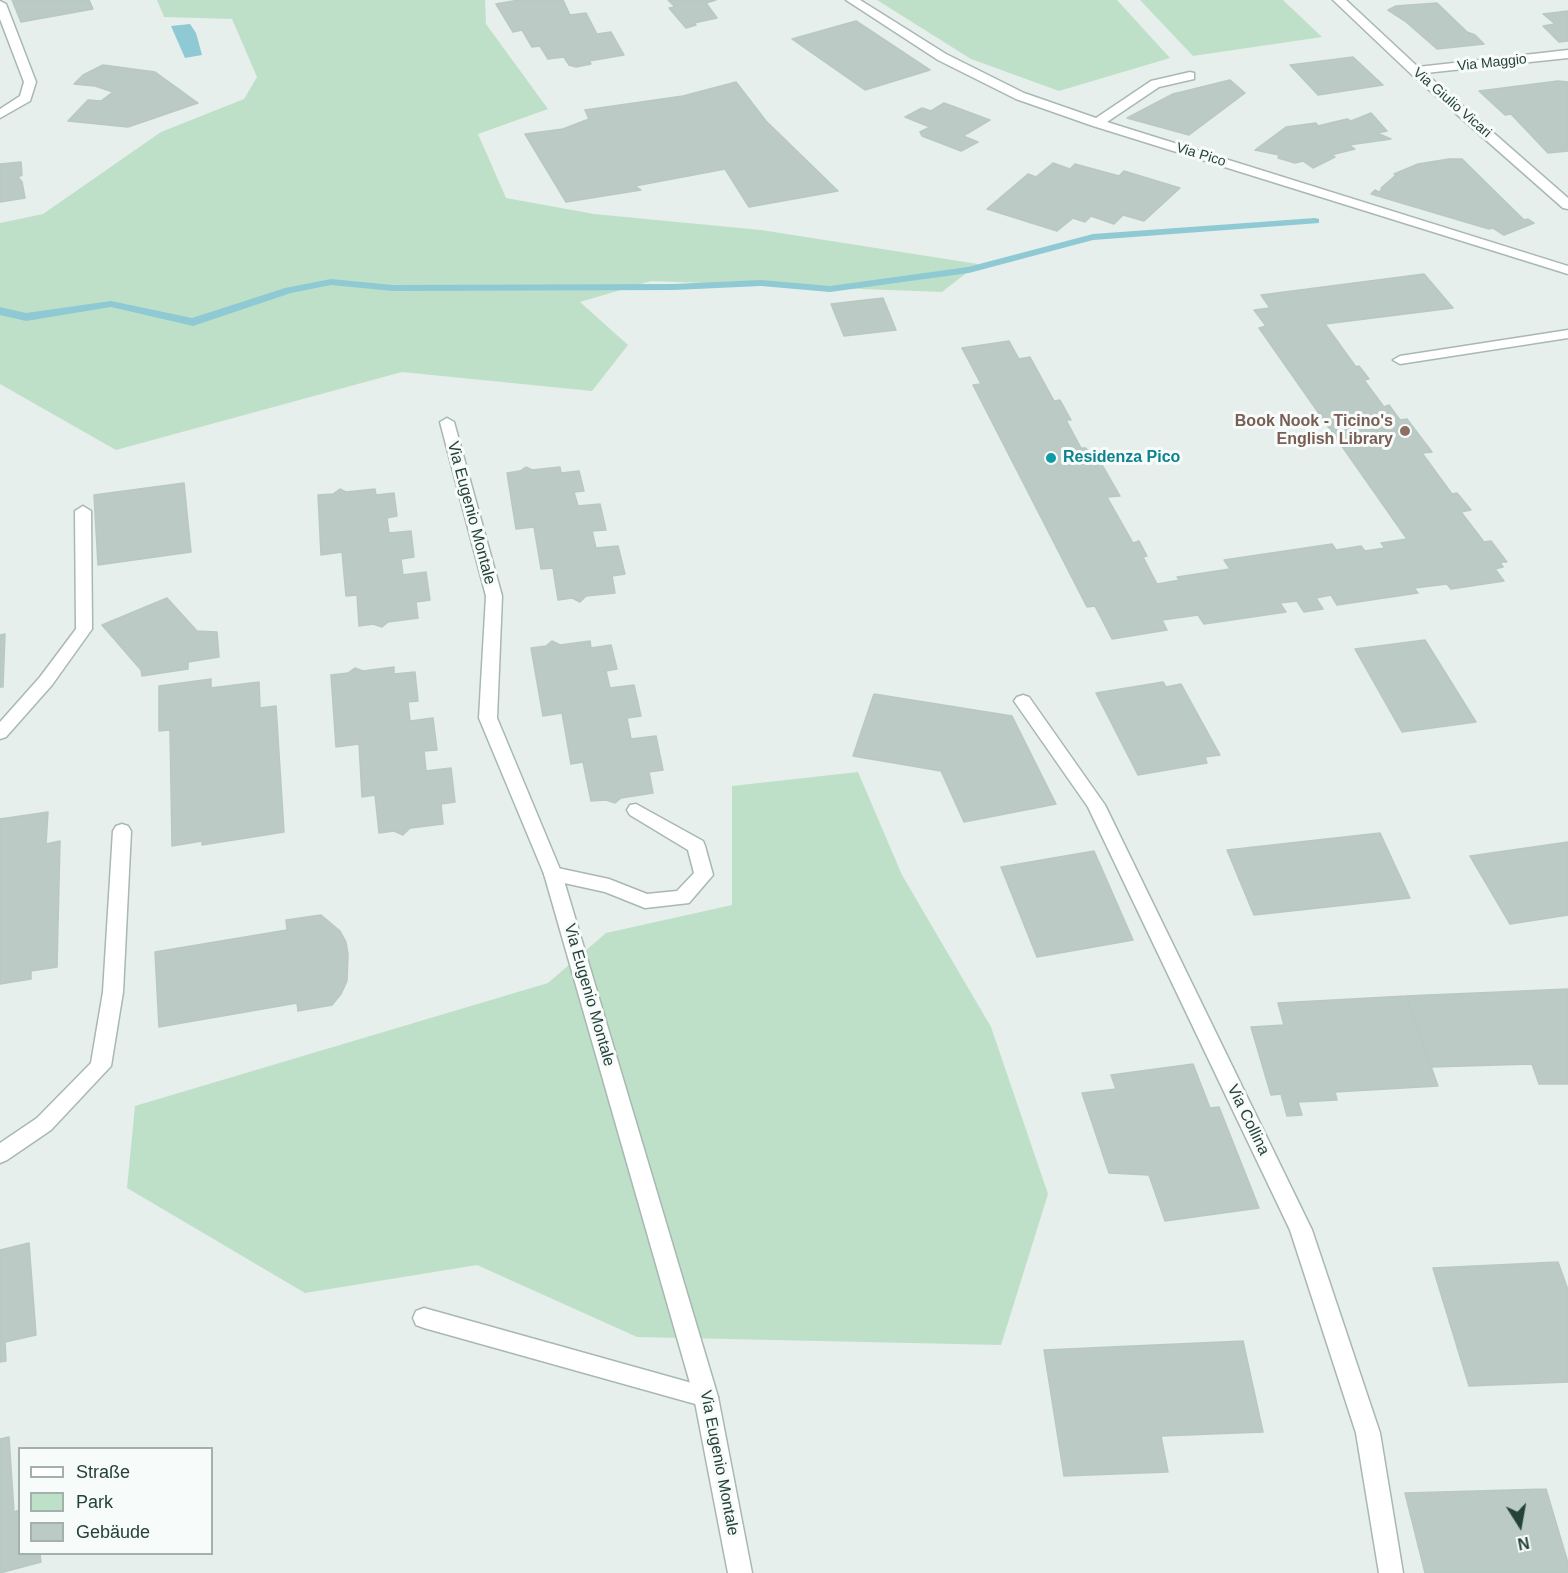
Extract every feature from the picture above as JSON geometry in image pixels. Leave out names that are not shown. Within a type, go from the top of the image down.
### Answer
[{"type":"street","name":"Via Pico","points":[[852,0],[942,57],[1020,96],[1097,123],[1568,270]]},
{"type":"street","name":"Via Giulio Vicari","points":[[1339,0],[1415,71],[1568,205]]},
{"type":"street","points":[[0,4],[30,82],[26,98],[0,114]]},
{"type":"street","name":"Via Maggio","points":[[1415,71],[1568,54]]},
{"type":"street","points":[[1097,123],[1155,84],[1190,76]]},
{"type":"street","points":[[1400,360],[1568,334]]},
{"type":"street","name":"Via Eugenio Montale","points":[[447,422],[494,596],[488,718],[553,874],[706,1397],[740,1573]]},
{"type":"street","points":[[0,733],[46,681],[84,628],[82,511]]},
{"type":"street","name":"Via Collina","points":[[1023,701],[1096,805],[1301,1230],[1368,1433],[1391,1573]]},
{"type":"street","points":[[553,874],[609,886],[645,901],[682,898],[704,875],[696,846],[636,810]]},
{"type":"street","points":[[0,1154],[44,1124],[101,1066],[113,992],[122,831]]},
{"type":"street","points":[[424,1318],[706,1397]]},
{"type":"green space","points":[[157,0],[485,0],[486,24],[548,109],[478,134],[506,198],[594,214],[761,230],[978,264],[942,292],[651,281],[580,302],[628,345],[592,391],[402,372],[116,450],[0,384],[0,223],[43,214],[161,132],[244,99],[257,77],[232,19],[164,17]]},
{"type":"green space","points":[[877,0],[1117,0],[1170,58],[1059,91],[971,59]]},
{"type":"green space","points":[[1140,0],[1283,0],[1322,37],[1193,56]]},
{"type":"green space","points":[[858,772],[902,875],[991,1027],[1048,1194],[1001,1345],[637,1337],[477,1265],[305,1293],[127,1188],[135,1106],[548,983],[606,933],[732,905],[732,786]]},
{"type":"water","points":[[190,24],[196,33],[202,55],[185,58],[171,26]]},
{"type":"building","points":[[12,0],[89,0],[93,9],[21,22]]},
{"type":"building","points":[[519,0],[563,0],[570,15],[586,13],[597,34],[611,32],[624,55],[589,61],[591,64],[576,67],[569,65],[564,57],[548,59],[540,46],[532,47],[522,30],[513,32],[496,4]]},
{"type":"building","points":[[668,0],[716,0],[706,3],[717,18],[694,23],[696,25],[686,28],[669,8],[675,7]]},
{"type":"building","points":[[1437,3],[1467,32],[1475,35],[1484,44],[1437,49],[1405,21],[1388,10],[1396,6]]},
{"type":"building","points":[[1568,11],[1568,41],[1559,42],[1543,26],[1555,24],[1543,14]]},
{"type":"building","points":[[856,21],[930,70],[865,90],[792,39]]},
{"type":"building","points":[[1353,57],[1383,85],[1318,95],[1290,65]]},
{"type":"building","points":[[103,65],[155,72],[198,103],[128,127],[68,121],[88,100],[101,101],[113,92],[95,86],[74,84],[83,75]]},
{"type":"building","points":[[1230,80],[1245,93],[1189,135],[1127,118],[1173,94]]},
{"type":"building","points":[[1558,81],[1568,82],[1568,151],[1548,153],[1511,114],[1505,115],[1479,91]]},
{"type":"building","points":[[736,82],[766,121],[838,191],[749,207],[725,169],[635,186],[641,190],[566,202],[525,134],[563,129],[589,119],[585,110],[683,96]]},
{"type":"building","points":[[944,103],[990,120],[963,136],[978,142],[961,151],[922,136],[920,132],[930,127],[905,117],[922,108],[931,111]]},
{"type":"building","points":[[1371,113],[1387,131],[1377,133],[1391,139],[1349,145],[1355,149],[1331,155],[1335,157],[1313,168],[1303,161],[1295,163],[1278,158],[1279,155],[1255,150],[1286,127],[1316,123],[1318,126],[1347,119],[1351,121]]},
{"type":"building","points":[[1462,159],[1524,220],[1528,219],[1534,223],[1504,235],[1493,228],[1489,229],[1371,194],[1375,190],[1379,192],[1396,175],[1394,174],[1418,164]]},
{"type":"building","points":[[21,162],[22,175],[18,177],[22,182],[25,198],[0,202],[0,164]]},
{"type":"building","points":[[1053,163],[1070,169],[1075,164],[1119,176],[1124,171],[1180,188],[1144,221],[1123,215],[1114,224],[1091,216],[1085,222],[1073,218],[1057,231],[987,209],[1028,174],[1036,177]]},
{"type":"building","name":"Residenza Pico","points":[[1424,274],[1453,308],[1325,324],[1356,367],[1359,366],[1369,379],[1364,380],[1384,407],[1389,405],[1400,420],[1407,419],[1432,452],[1422,453],[1452,494],[1457,493],[1471,510],[1461,512],[1484,542],[1491,541],[1507,562],[1500,562],[1503,567],[1495,569],[1504,581],[1451,589],[1447,584],[1414,588],[1418,593],[1337,605],[1331,595],[1316,598],[1323,609],[1304,612],[1297,601],[1280,603],[1286,612],[1204,624],[1198,615],[1162,620],[1167,630],[1112,639],[1095,606],[1087,607],[973,385],[981,384],[962,348],[1009,341],[1019,359],[1030,357],[1054,401],[1060,400],[1071,420],[1066,420],[1081,448],[1086,448],[1095,464],[1101,463],[1120,496],[1107,497],[1133,543],[1139,541],[1147,556],[1143,557],[1157,584],[1180,580],[1177,577],[1230,569],[1224,560],[1332,544],[1336,550],[1361,546],[1365,551],[1385,548],[1381,543],[1407,539],[1259,328],[1266,326],[1254,310],[1270,308],[1261,295]]},
{"type":"building","points":[[883,298],[896,330],[844,336],[831,304]]},
{"type":"building","points":[[526,467],[532,470],[560,467],[561,473],[579,471],[584,491],[574,492],[578,506],[600,504],[606,530],[592,531],[596,548],[618,546],[625,574],[612,576],[615,593],[586,596],[580,602],[572,598],[558,600],[553,568],[541,569],[534,527],[516,529],[507,473],[520,471]]},
{"type":"building","points":[[184,483],[191,552],[98,565],[94,495]]},
{"type":"building","points":[[340,489],[346,492],[375,489],[376,495],[394,493],[397,516],[387,518],[389,533],[411,531],[414,557],[401,559],[403,575],[426,572],[430,600],[416,602],[418,618],[388,622],[382,627],[373,624],[359,626],[357,595],[346,596],[342,552],[321,555],[318,495],[333,494]]},
{"type":"building","points":[[167,598],[197,631],[217,632],[219,657],[188,662],[188,669],[142,676],[141,670],[102,625]]},
{"type":"building","points":[[5,634],[3,687],[0,687],[0,635]]},
{"type":"building","points":[[1425,640],[1476,722],[1402,732],[1355,649]]},
{"type":"building","points":[[552,641],[560,645],[590,641],[591,648],[611,645],[617,669],[606,671],[610,688],[634,685],[641,716],[627,718],[631,739],[656,736],[663,770],[649,772],[653,793],[621,798],[615,803],[606,800],[591,801],[583,762],[571,764],[562,713],[543,716],[531,648],[546,646]]},
{"type":"building","points":[[394,667],[394,674],[415,672],[418,701],[408,702],[410,721],[433,718],[437,750],[424,751],[426,771],[451,768],[455,802],[441,804],[443,824],[410,828],[403,835],[394,831],[379,833],[375,795],[362,797],[359,744],[336,747],[331,675],[348,673],[355,668],[363,671]]},
{"type":"building","points":[[211,679],[211,688],[259,682],[260,708],[276,706],[284,832],[202,845],[202,841],[172,846],[170,730],[159,731],[159,686]]},
{"type":"building","points":[[1163,682],[1166,687],[1181,684],[1220,755],[1205,757],[1207,763],[1138,775],[1096,693]]},
{"type":"building","points":[[874,694],[1012,716],[1056,804],[964,822],[941,771],[853,756]]},
{"type":"building","points":[[48,812],[46,844],[60,841],[57,967],[31,971],[31,979],[0,984],[0,819]]},
{"type":"building","points":[[1380,833],[1410,898],[1254,915],[1227,850]]},
{"type":"building","points":[[1568,842],[1568,915],[1510,924],[1470,856]]},
{"type":"building","points":[[1094,851],[1133,940],[1037,957],[1001,867]]},
{"type":"building","points":[[321,915],[340,931],[346,942],[348,954],[347,981],[341,994],[332,1005],[298,1011],[297,1003],[159,1027],[155,952],[287,930],[286,920]]},
{"type":"building","points":[[1568,989],[1568,1084],[1539,1084],[1532,1064],[1431,1067],[1406,996]]},
{"type":"building","points":[[1406,996],[1438,1086],[1335,1092],[1337,1100],[1298,1102],[1302,1115],[1287,1116],[1281,1094],[1271,1095],[1251,1027],[1284,1025],[1278,1003]]},
{"type":"building","points":[[1193,1064],[1210,1108],[1219,1107],[1259,1208],[1165,1221],[1149,1175],[1109,1173],[1082,1093],[1116,1089],[1111,1075]]},
{"type":"building","points":[[29,1243],[36,1335],[5,1342],[6,1361],[0,1362],[0,1250]]},
{"type":"building","points":[[1558,1262],[1568,1290],[1568,1382],[1469,1386],[1433,1268]]},
{"type":"building","points":[[1243,1341],[1263,1432],[1161,1436],[1168,1472],[1064,1476],[1044,1350]]},
{"type":"building","points":[[9,1437],[14,1512],[18,1511],[18,1555],[40,1555],[41,1562],[0,1573],[0,1439]]},
{"type":"building","points":[[1546,1489],[1568,1563],[1568,1573],[1425,1573],[1405,1493]]},
{"type":"waterway","points":[[0,311],[26,317],[111,304],[193,322],[289,290],[331,282],[393,288],[674,287],[761,283],[830,289],[969,270],[1093,237],[1315,221]]},
{"type":"place","name":"Book Nook - Ticino's English Library","points":[[1405,431]]},
{"type":"place","name":"Residenza Pico","points":[[1051,458]]}]
